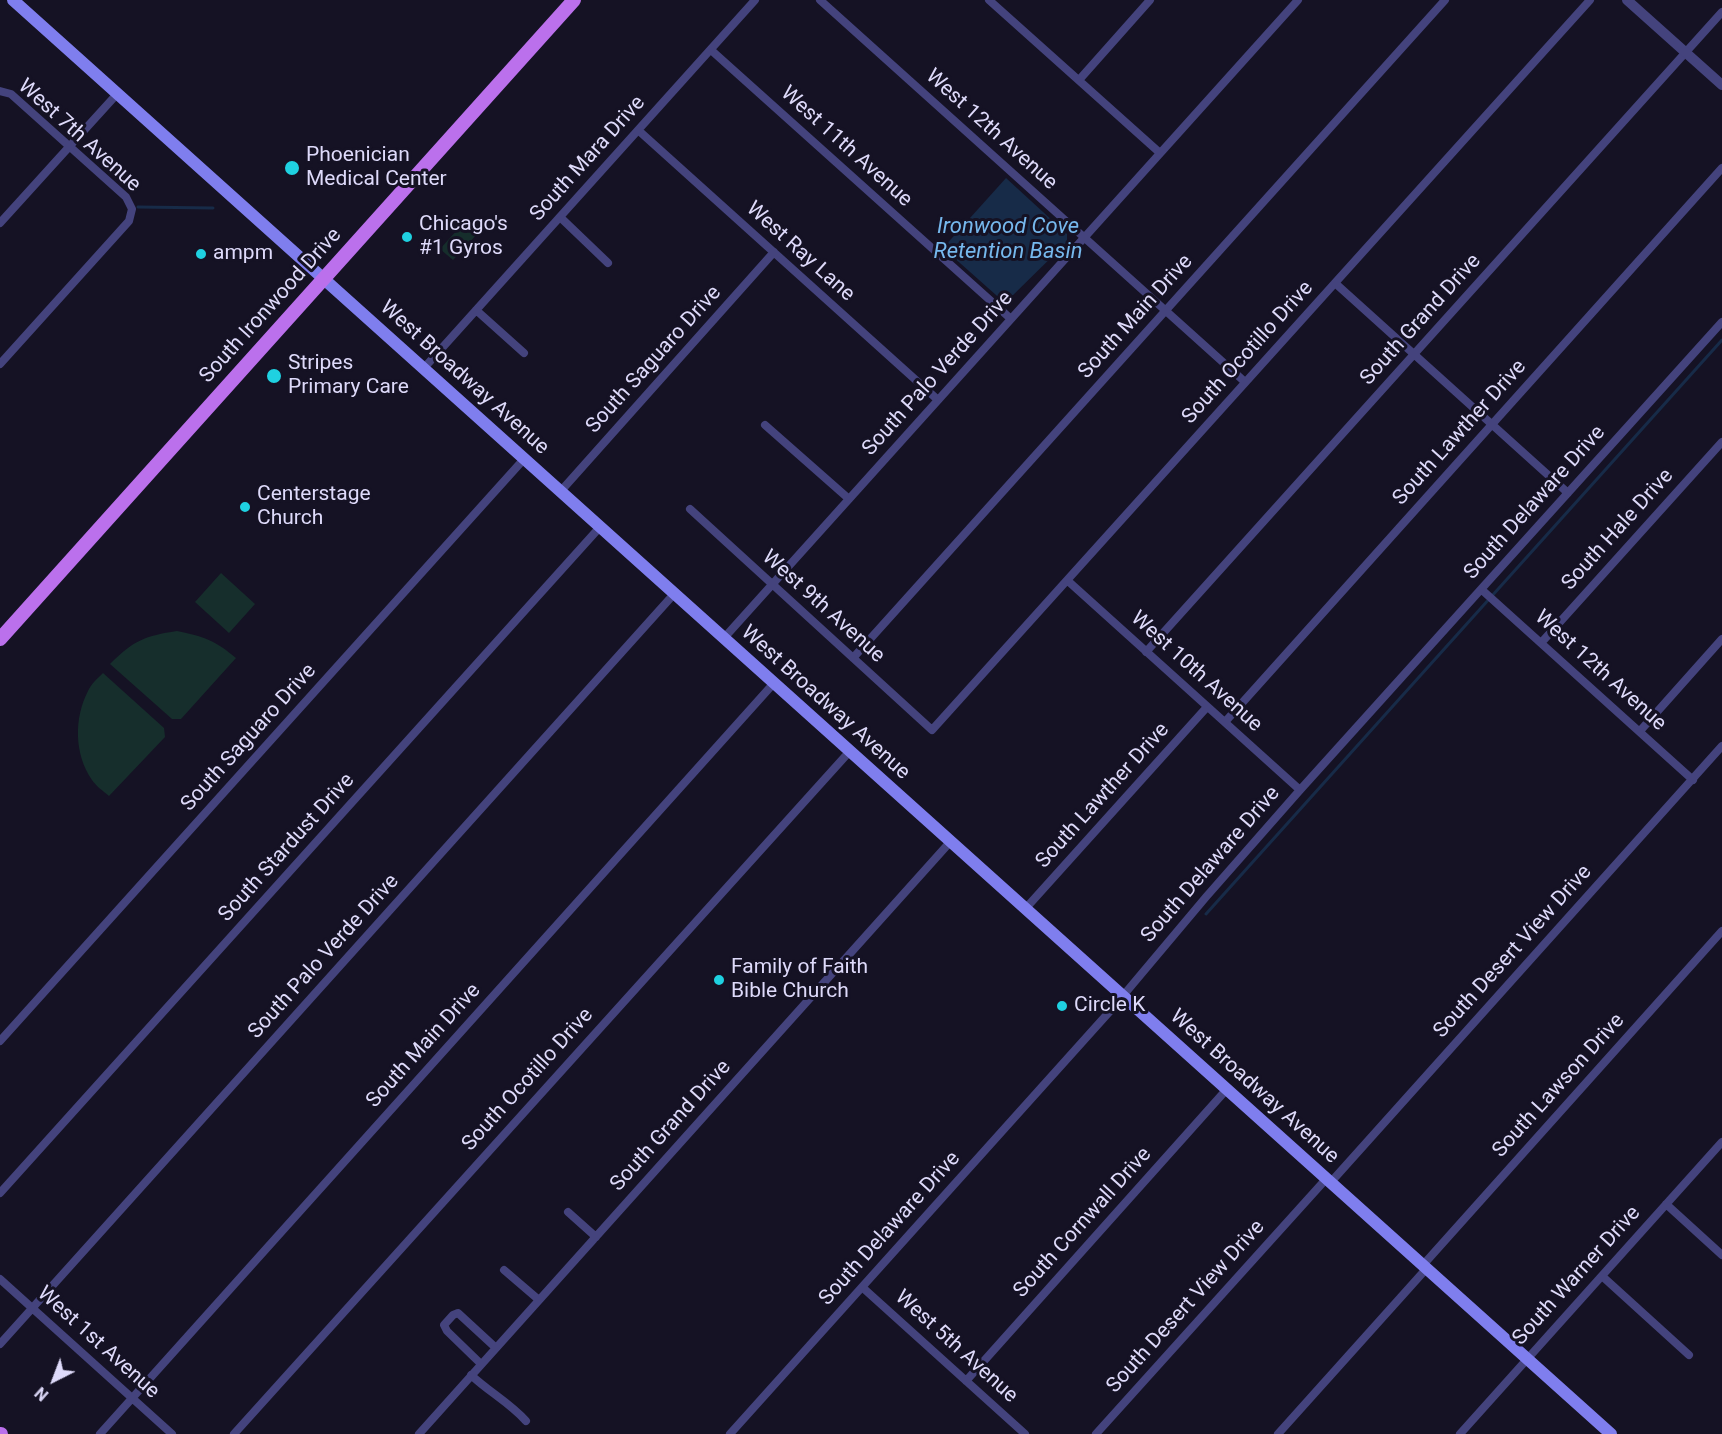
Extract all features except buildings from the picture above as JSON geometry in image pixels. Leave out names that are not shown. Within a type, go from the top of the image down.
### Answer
[{"type":"main road","name":"West Broadway Avenue","points":[[14,0],[1611,1434]]},
{"type":"main road","name":"South Ironwood Drive","points":[[0,639],[574,0]]},
{"type":"street","name":"South Mara Drive","points":[[424,368],[755,0]]},
{"type":"street","name":"West 12th Avenue","points":[[820,0],[1245,382]]},
{"type":"street","points":[[989,0],[1160,153]]},
{"type":"street","points":[[1079,80],[1150,0]]},
{"type":"street","name":"South Palo Verde Drive","points":[[724,638],[1298,0]]},
{"type":"street","name":"South Main Drive","points":[[853,658],[1445,0]]},
{"type":"street","name":"South Ocotillo Drive","points":[[932,730],[1590,0]]},
{"type":"street","points":[[1627,0],[1722,85]]},
{"type":"street","name":"South Grand Drive","points":[[1146,652],[1722,12]]},
{"type":"street","name":"West 11th Avenue","points":[[711,50],[1011,320]]},
{"type":"street","name":"West 7th Avenue","points":[[0,91],[11,94],[126,197],[132,209],[129,221],[0,364]]},
{"type":"street","points":[[0,223],[117,94]]},
{"type":"street","name":"West Ray Lane","points":[[638,130],[938,400]]},
{"type":"street","name":"South Lawther Drive","points":[[1225,722],[1722,168]]},
{"type":"street","points":[[560,217],[608,262]]},
{"type":"street","name":"South Saguaro Drive","points":[[560,492],[774,252]]},
{"type":"street","points":[[1335,283],[1568,493]]},
{"type":"street","points":[[476,310],[524,353]]},
{"type":"street","name":"South Delaware Drive","points":[[730,1434],[1123,996],[1300,790],[1488,595],[1568,493],[1722,322]]},
{"type":"street","points":[[765,425],[849,499]]},
{"type":"street","name":"South Hale Drive","points":[[1541,643],[1722,442]]},
{"type":"street","name":"South Saguaro Drive","points":[[0,1041],[524,459]]},
{"type":"street","name":"West 9th Avenue","points":[[690,509],[932,730]]},
{"type":"street","name":"South Stardust Drive","points":[[0,1193],[600,527]]},
{"type":"street","name":"West 10th Avenue","points":[[1068,581],[1300,790]]},
{"type":"street","name":"South Palo Verde Drive","points":[[0,1344],[675,594]]},
{"type":"street","name":"West 12th Avenue","points":[[1488,595],[1693,780]]},
{"type":"street","points":[[1640,731],[1722,639]]},
{"type":"street","name":"South Main Drive","points":[[100,1434],[774,683]]},
{"type":"street","name":"South Lawther Drive","points":[[1026,908],[1207,707]]},
{"type":"street","name":"South Desert View Drive","points":[[1096,1434],[1722,746]]},
{"type":"street","name":"South Ocotillo Drive","points":[[234,1434],[850,751]]},
{"type":"street","name":"South Grand Drive","points":[[419,1434],[951,841]]},
{"type":"street","name":"South Lawson Drive","points":[[1278,1434],[1722,931]]},
{"type":"street","name":"South Cornwall Drive","points":[[966,1381],[1227,1089]]},
{"type":"street","name":"South Warner Drive","points":[[1460,1434],[1722,1142]]},
{"type":"street","points":[[1666,1204],[1722,1255]]},
{"type":"street","points":[[568,1212],[596,1237]]},
{"type":"street","points":[[504,1270],[539,1300]]},
{"type":"street","points":[[1602,1276],[1689,1355]]},
{"type":"street","name":"West 1st Avenue","points":[[0,1279],[172,1434]]},
{"type":"street","name":"West 5th Avenue","points":[[862,1287],[1025,1434]]},
{"type":"street","points":[[481,1364],[447,1331],[444,1325],[453,1315],[458,1313],[496,1348]]},
{"type":"street","points":[[471,1375],[517,1411],[526,1422]]},
{"type":"green space","points":[[467,219],[480,231],[453,260],[440,249]]},
{"type":"green space","points":[[221,573],[255,604],[229,633],[195,602]]},
{"type":"green space","points":[[177,631],[209,640],[236,658],[181,719],[172,719],[110,664],[140,640]]},
{"type":"green space","points":[[103,673],[164,728],[165,737],[109,796],[94,782],[86,770],[78,736],[83,702],[91,686]]},
{"type":"water","name":"Ironwood Cove Retention Basin","points":[[1006,178],[1067,234],[1067,242],[1005,303],[943,248]]},
{"type":"waterway","points":[[138,207],[213,208]]},
{"type":"waterway","points":[[1206,914],[1722,340]]},
{"type":"place","name":"Phoenician Medical Center","points":[[292,168]]},
{"type":"place","name":"Chicago's #1 Gyros","points":[[407,237]]},
{"type":"place","name":"ampm","points":[[201,254]]},
{"type":"place","name":"Stripes Primary Care","points":[[274,376]]},
{"type":"place","name":"Centerstage Church","points":[[245,507]]},
{"type":"place","name":"Family of Faith Bible Church","points":[[719,980]]},
{"type":"place","name":"Circle K","points":[[1062,1006]]}]
